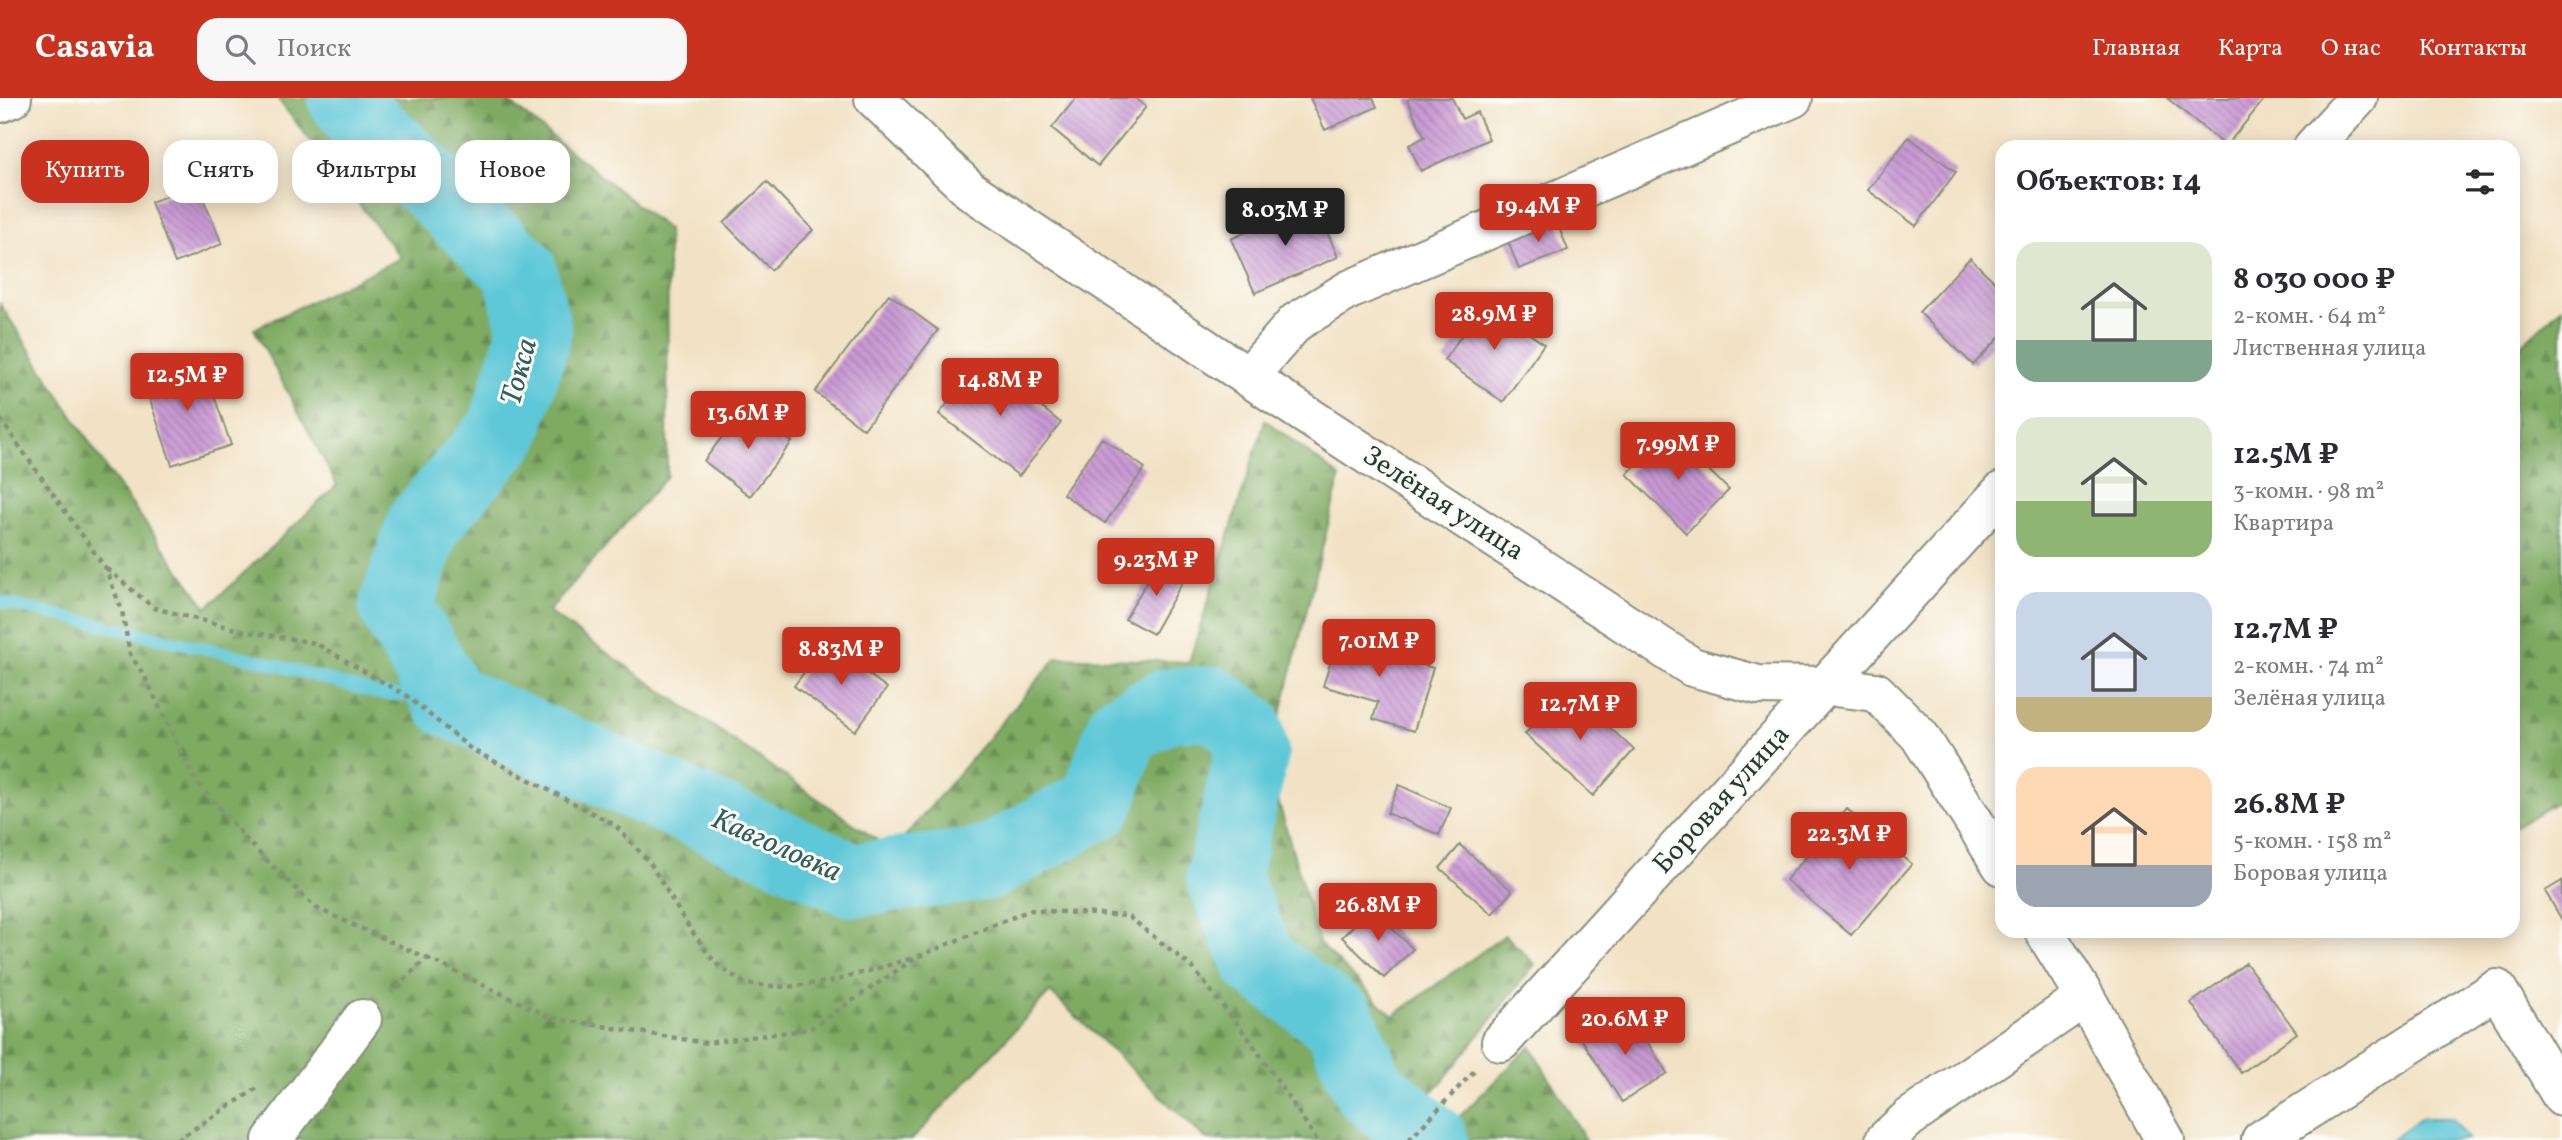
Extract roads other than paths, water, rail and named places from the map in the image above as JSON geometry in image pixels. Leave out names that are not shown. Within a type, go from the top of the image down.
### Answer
[{"type":"street","points":[[0,103],[12,98]]},
{"type":"street","name":"Зелёная улица","points":[[874,98],[970,190],[1248,377],[1692,667],[1758,685],[1826,686],[1876,692],[1910,726],[1995,855]]},
{"type":"street","points":[[1248,377],[1296,322],[1349,290],[1793,98]]},
{"type":"street","points":[[2319,140],[2358,98]]},
{"type":"street","name":"Боровая улица","points":[[1501,1042],[1995,499]]},
{"type":"street","points":[[2048,938],[2085,996],[2165,1140]]},
{"type":"street","points":[[2261,1140],[2497,989],[2562,1097]]},
{"type":"street","points":[[1885,1140],[1909,1118],[2085,996]]},
{"type":"street","points":[[272,1140],[362,1019]]},
{"type":"water","points":[[2421,1118],[2451,1118],[2468,1140],[2391,1140]]},
{"type":"waterway","name":"Кавголовка","points":[[345,98],[362,120],[520,270],[535,331],[504,431],[424,523],[396,607],[449,700],[853,880],[986,864],[1097,803],[1123,729],[1168,705],[1212,703],[1246,728],[1252,753],[1223,877],[1260,963],[1339,1021],[1370,1089],[1431,1140]]},
{"type":"waterway","points":[[0,602],[261,661],[375,693],[449,700]]},
{"type":"water label","name":"Токса","points":[[520,372]]}]
